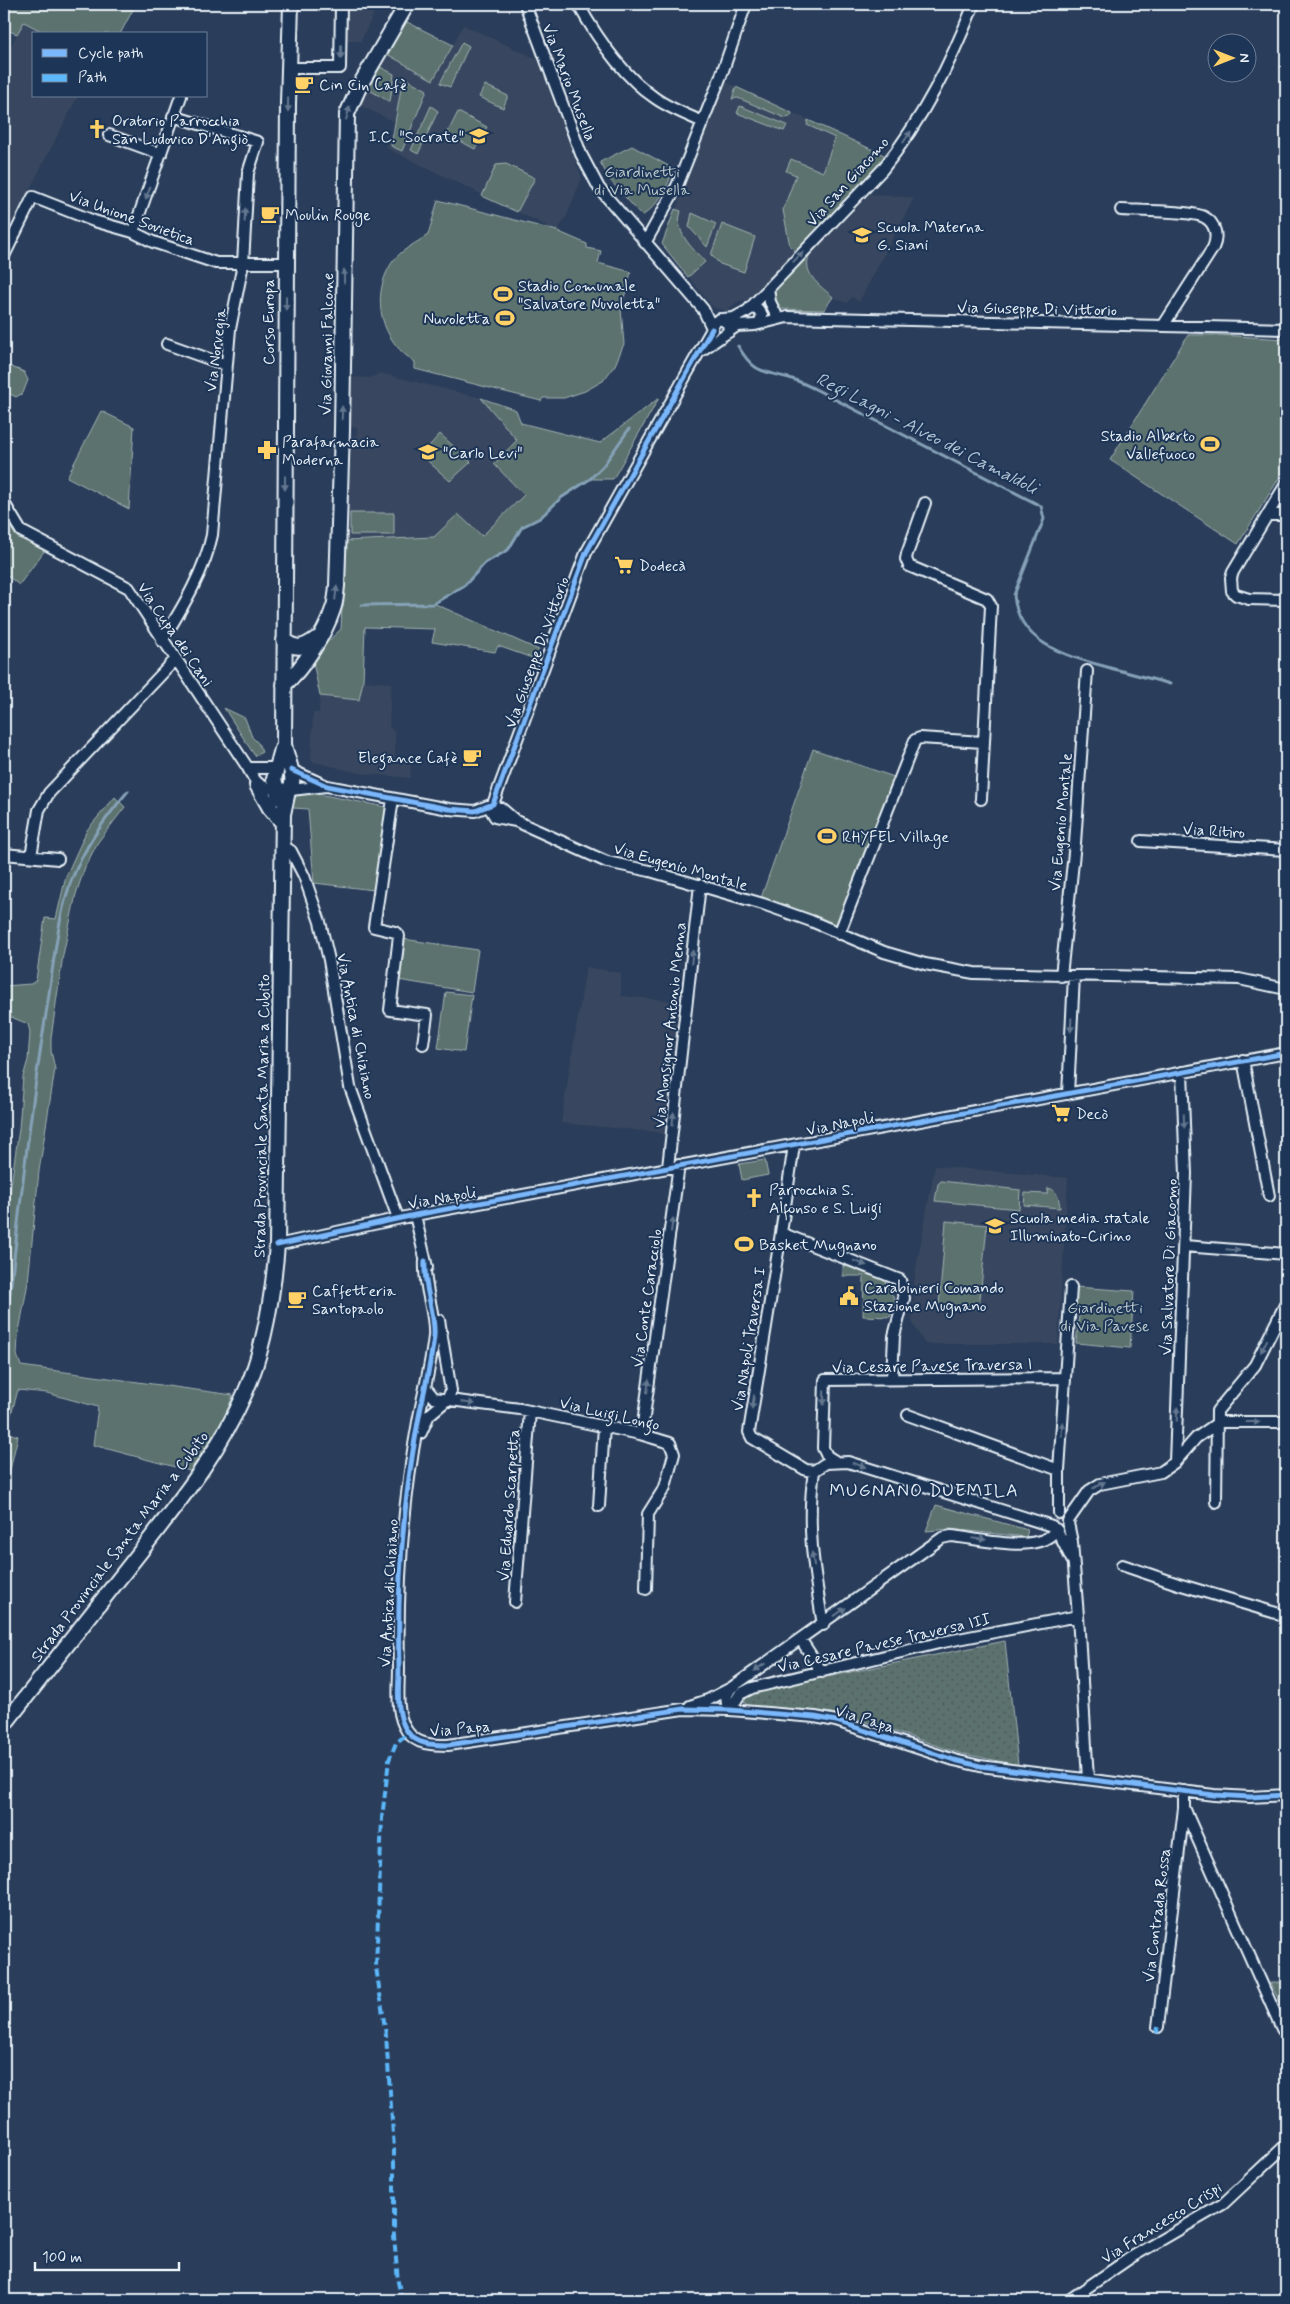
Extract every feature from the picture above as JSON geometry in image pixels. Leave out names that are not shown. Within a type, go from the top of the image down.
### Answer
[{"type":"main road","name":"Corso Europa","points":[[286,769],[284,744],[284,640],[286,263],[291,4]]},
{"type":"main road","name":"Via Giovanni Falcone","points":[[284,685],[300,667],[318,638],[334,608],[337,586],[343,353],[345,124],[347,114],[357,91],[408,4]]},
{"type":"main road","points":[[284,640],[290,646],[298,648],[307,646],[318,638]]},
{"type":"main road","points":[[286,769],[293,780],[283,790],[274,779],[286,769]]},
{"type":"main road","points":[[257,785],[270,808],[282,818]]},
{"type":"main road","name":"Strada Provinciale Santa Maria a Cubito","points":[[4,1725],[174,1508],[218,1446],[246,1391],[254,1367],[268,1310],[278,1246],[283,790]]},
{"type":"street","points":[[289,68],[340,68],[341,4]]},
{"type":"street","name":"Via Mario Musella","points":[[525,4],[581,154],[600,188],[703,309],[712,329]]},
{"type":"street","points":[[578,4],[611,52],[643,89],[657,100],[703,122]]},
{"type":"street","points":[[646,243],[673,196],[722,76],[746,4]]},
{"type":"street","name":"Via San Giacomo","points":[[748,310],[882,170],[899,149],[925,110],[940,83],[974,4]]},
{"type":"street","points":[[133,232],[180,98]]},
{"type":"street","name":"Via Norvegia","points":[[162,641],[198,575],[210,543],[230,328],[243,264],[248,172],[258,142],[173,116]]},
{"type":"street","points":[[109,135],[161,154]]},
{"type":"street","name":"Via Unione Sovietica","points":[[4,256],[33,197],[94,221],[133,232],[152,242],[216,263],[286,263]]},
{"type":"street","points":[[1121,210],[1198,215],[1210,221],[1214,227],[1216,234],[1213,248],[1163,326]]},
{"type":"street","points":[[766,290],[776,314]]},
{"type":"street","points":[[758,317],[766,290]]},
{"type":"street","points":[[722,319],[729,326],[725,334],[714,334],[712,329],[714,322],[722,319],[734,318],[755,308],[758,317]]},
{"type":"street","name":"Via Mario Musella","points":[[703,309],[722,319]]},
{"type":"street","points":[[748,310],[745,319],[758,317]]},
{"type":"street","name":"Via Giuseppe Di Vittorio","points":[[700,351],[737,326],[758,317],[776,314],[786,317]]},
{"type":"street","name":"Via Giuseppe Di Vittorio","points":[[758,317],[1286,329]]},
{"type":"street","name":"Via Giuseppe Di Vittorio","points":[[489,807],[497,799],[586,553],[712,329]]},
{"type":"street","points":[[167,344],[226,365]]},
{"type":"street","points":[[1286,484],[1233,572],[1230,583],[1232,591],[1236,595],[1249,599],[1286,600]]},
{"type":"street","name":"Via Cupa dei Cani","points":[[4,503],[21,530],[129,588],[162,641],[248,768],[257,785]]},
{"type":"street","points":[[925,503],[907,554],[906,562],[909,566],[990,602],[981,799]]},
{"type":"street","points":[[1268,515],[1286,515]]},
{"type":"street","points":[[31,856],[39,810],[49,793],[175,660]]},
{"type":"street","name":"Via Eugenio Montale","points":[[1061,976],[1075,842],[1087,671]]},
{"type":"street","points":[[839,934],[915,740],[920,738],[983,742]]},
{"type":"street","points":[[248,768],[286,769],[327,786],[467,812],[489,807]]},
{"type":"street","points":[[257,785],[283,790],[327,786]]},
{"type":"street","points":[[393,799],[374,927],[395,932],[400,936],[390,1010],[427,1015],[423,1044]]},
{"type":"street","name":"Via Eugenio Montale","points":[[489,807],[495,817],[516,821],[607,862],[700,885],[780,910],[884,952],[925,964],[974,973],[1239,979],[1286,989]]},
{"type":"street","name":"Via Ritiro","points":[[1141,841],[1286,850]]},
{"type":"street","name":"Via Antica di Chiaiano","points":[[282,845],[291,851],[304,876],[320,922],[329,960],[350,1086],[398,1218]]},
{"type":"street","points":[[4,854],[58,859]]},
{"type":"street","name":"Via Monsignor Antonio Menna","points":[[668,1167],[700,885]]},
{"type":"street","points":[[1068,1094],[1074,976]]},
{"type":"street","name":"Via Napoli","points":[[278,1246],[415,1214],[1286,1053]]},
{"type":"street","points":[[1242,1060],[1269,1196]]},
{"type":"street","name":"Via Salvatore Di Giacomo","points":[[1175,1462],[1186,1174],[1182,1072]]},
{"type":"street","name":"Via Napoli Traversa I","points":[[794,1145],[749,1432],[752,1438],[806,1470],[814,1471]]},
{"type":"street","name":"Via Conte Caracciolo","points":[[640,1434],[679,1166]]},
{"type":"street","name":"Via Antica di Chiaiano","points":[[414,1453],[429,1415],[447,1400],[451,1391],[431,1280],[415,1214]]},
{"type":"street","points":[[781,1233],[900,1280],[904,1298],[894,1336],[892,1378]]},
{"type":"street","points":[[1184,1246],[1286,1254]]},
{"type":"street","name":"Via Antica di Chiaiano","points":[[408,1733],[402,1723],[399,1708],[400,1586],[414,1453],[434,1330],[425,1284],[426,1261]]},
{"type":"street","points":[[1059,1512],[1059,1470],[1071,1287]]},
{"type":"street","points":[[1216,1502],[1219,1422],[1217,1415],[1220,1405],[1255,1365],[1285,1308]]},
{"type":"street","points":[[432,1351],[439,1350],[445,1354]]},
{"type":"street","name":"Via Cesare Pavese Traversa I","points":[[835,1461],[827,1456],[823,1448],[824,1381],[892,1378],[1065,1378]]},
{"type":"street","name":"Via Luigi Longo","points":[[426,1387],[434,1398],[530,1411],[640,1434],[670,1443],[674,1454],[665,1487],[648,1514],[646,1589]]},
{"type":"street","name":"Via Eduardo Scarpetta","points":[[515,1602],[530,1411]]},
{"type":"street","points":[[908,1416],[1059,1470]]},
{"type":"street","points":[[822,1625],[810,1544],[811,1493],[814,1471],[826,1463],[835,1461],[848,1462],[1055,1528],[1064,1528],[1089,1491],[1100,1484],[1154,1474],[1175,1462],[1196,1438],[1219,1422],[1286,1422]]},
{"type":"street","points":[[599,1506],[604,1426]]},
{"type":"street","points":[[1059,1512],[1052,1516],[1050,1521],[1073,1561]]},
{"type":"street","points":[[1059,1512],[1066,1516],[1068,1522],[1073,1561],[1088,1780]]},
{"type":"street","points":[[683,1709],[708,1700],[731,1688],[942,1538],[951,1536],[1035,1544],[1052,1536],[1055,1528]]},
{"type":"street","points":[[1122,1565],[1178,1584],[1286,1616]]},
{"type":"street","name":"Via Cesare Pavese Traversa III","points":[[730,1710],[745,1691],[943,1642],[1078,1616]]},
{"type":"street","points":[[800,1640],[822,1672]]},
{"type":"street","points":[[730,1710],[726,1702],[731,1688]]},
{"type":"street","name":"Via Papa","points":[[408,1733],[427,1744],[448,1745],[683,1709],[730,1710],[814,1717],[836,1721],[964,1763],[1184,1791],[1250,1796],[1286,1795]]},
{"type":"street","name":"Via Contrada Rossa","points":[[1158,2027],[1186,1812],[1184,1791]]},
{"type":"street","name":"Via Contrada Rossa","points":[[1186,1812],[1278,2020],[1286,2033]]},
{"type":"street","name":"Via Francesco Crispi","points":[[1069,2300],[1130,2258],[1223,2204],[1286,2145]]},
{"type":"shaded area","points":[[341,4],[378,4],[361,41],[344,41]]},
{"type":"shaded area","name":"I.C. \"Socrate\"","points":[[403,20],[453,45],[463,25],[537,59],[582,178],[567,215],[557,231],[386,148],[399,124],[357,104]]},
{"type":"shaded area","points":[[24,22],[43,32],[32,32],[32,98],[77,98],[4,239],[4,58]]},
{"type":"shaded area","points":[[726,82],[886,156],[750,300],[739,301],[727,311],[713,307],[662,244]]},
{"type":"shaded area","name":"Scuola Materna G. Siani","points":[[870,194],[914,198],[859,302],[852,297],[847,303],[833,297],[824,310],[772,291]]},
{"type":"shaded area","name":"\"Carlo Levi\"","points":[[380,373],[481,398],[517,440],[524,495],[482,537],[458,514],[434,537],[347,540],[351,436],[357,436],[357,428],[351,427],[350,377],[370,378]]},
{"type":"shaded area","points":[[363,681],[391,683],[389,726],[395,733],[395,757],[411,758],[410,778],[359,773],[311,761],[313,713],[319,713],[320,696],[359,700]]},
{"type":"shaded area","points":[[586,967],[621,973],[621,996],[683,1002],[664,1135],[656,1132],[561,1123]]},
{"type":"shaded area","name":"Scuola media statale Illuminato-Cirino","points":[[935,1166],[1068,1178],[1058,1344],[925,1344],[912,1322],[915,1274]]},
{"type":"green space","points":[[4,4],[136,4],[121,32],[43,32],[24,22],[17,34],[4,29]]},
{"type":"green space","points":[[403,20],[453,45],[433,80],[385,53]]},
{"type":"green space","points":[[462,42],[469,46],[450,87],[440,83]]},
{"type":"green space","points":[[378,66],[394,74],[390,102],[366,88]]},
{"type":"green space","points":[[403,77],[427,90],[402,151],[391,146]]},
{"type":"green space","points":[[485,85],[508,96],[503,108],[479,97]]},
{"type":"green space","points":[[736,87],[792,113],[790,117],[785,118],[738,98],[732,99]]},
{"type":"green space","points":[[431,106],[438,111],[418,154],[411,150]]},
{"type":"green space","points":[[740,106],[787,125],[784,131],[737,113]]},
{"type":"green space","points":[[458,112],[487,127],[475,149],[447,134]]},
{"type":"green space","points":[[808,120],[886,156],[796,252],[790,246],[783,210],[796,175],[786,171],[791,159],[823,172],[835,138],[807,125]]},
{"type":"green space","name":"Giardinetti di Via Musella","points":[[632,146],[674,169],[658,201],[642,216],[610,180],[600,162]]},
{"type":"green space","points":[[506,164],[535,178],[517,212],[482,196],[496,165]]},
{"type":"green space","name":"Stadio Comunale \"Salvatore Nuvoletta\"","points":[[438,200],[557,231],[587,244],[587,248],[601,251],[598,263],[631,272],[621,309],[624,344],[615,365],[603,381],[585,391],[564,398],[543,398],[541,401],[415,369],[415,362],[403,353],[387,331],[382,318],[381,291],[385,277],[394,259],[428,235]]},
{"type":"green space","points":[[675,209],[681,211],[680,226],[685,239],[705,262],[688,277],[662,244]]},
{"type":"green space","points":[[692,213],[716,224],[707,247],[689,227]]},
{"type":"green space","points":[[722,224],[755,237],[744,272],[720,264],[711,255]]},
{"type":"green space","points":[[810,254],[808,267],[810,273],[817,283],[833,297],[824,310],[779,309],[772,291]]},
{"type":"green space","name":"Stadio Alberto Vallefuoco","points":[[1188,335],[1286,339],[1286,467],[1238,544],[1110,460]]},
{"type":"green space","points":[[4,364],[24,372],[28,380],[23,393],[16,397],[4,391]]},
{"type":"green space","points":[[481,398],[516,410],[521,423],[600,443],[659,398],[613,479],[590,479],[561,497],[540,518],[522,527],[510,549],[485,563],[465,585],[433,603],[539,650],[535,659],[498,646],[495,652],[432,642],[435,629],[365,627],[363,681],[359,700],[320,696],[312,657],[341,629],[345,541],[434,537],[458,514],[482,536],[524,495],[494,464],[517,440]]},
{"type":"green space","points":[[101,411],[134,427],[129,509],[67,477]]},
{"type":"green space","points":[[440,434],[471,462],[450,481],[421,455]]},
{"type":"green space","points":[[350,513],[394,513],[394,535],[350,535]]},
{"type":"green space","points":[[4,519],[18,538],[45,550],[19,585],[4,573]]},
{"type":"green space","points":[[224,708],[245,718],[252,737],[258,743],[262,752],[255,756]]},
{"type":"green space","name":"RHYFEL Village","points":[[813,749],[894,777],[836,927],[761,898]]},
{"type":"green space","points":[[294,793],[313,793],[386,807],[374,890],[314,883],[308,809],[293,808]]},
{"type":"green space","points":[[115,797],[125,807],[98,842],[85,867],[76,894],[63,955],[51,1038],[51,1051],[55,1069],[39,1171],[28,1282],[18,1337],[17,1355],[21,1366],[233,1395],[225,1417],[190,1471],[93,1445],[98,1407],[47,1393],[18,1390],[7,1429],[11,1434],[18,1436],[4,1495],[4,1234],[19,1129],[23,1077],[28,1060],[30,1032],[28,1024],[4,1014],[4,986],[31,984],[36,980],[45,918],[56,919],[66,876],[87,830]]},
{"type":"green space","points":[[403,939],[478,950],[472,992],[398,980]]},
{"type":"green space","points":[[446,992],[472,995],[464,1052],[438,1048]]},
{"type":"green space","points":[[765,1160],[768,1175],[742,1180],[739,1164]]},
{"type":"green space","points":[[941,1181],[1020,1190],[1019,1209],[935,1201],[938,1184]]},
{"type":"green space","points":[[1048,1188],[1056,1193],[1060,1208],[1024,1205],[1025,1193],[1047,1194]]},
{"type":"green space","points":[[946,1221],[987,1225],[979,1309],[939,1306]]},
{"type":"green space","points":[[843,1265],[884,1280],[896,1302],[890,1317],[863,1316],[864,1276],[843,1276]]},
{"type":"green space","name":"Giardinetti di Via Pavese","points":[[1075,1287],[1134,1291],[1130,1348],[1076,1343],[1079,1315],[1073,1308]]},
{"type":"green space","points":[[936,1505],[1028,1530],[1026,1537],[950,1529],[926,1531]]},
{"type":"green space","points":[[1005,1641],[1018,1765],[959,1753],[866,1722],[832,1713],[747,1705],[744,1702],[747,1697],[757,1691]]},
{"type":"green space","points":[[1270,1983],[1286,1983],[1286,2014]]},
{"type":"waterway","name":"Regi Lagni - Alveo dei Camaldoli","points":[[738,346],[755,367],[811,387],[1041,506],[1044,519],[1014,595],[1018,612],[1025,625],[1035,636],[1061,652],[1092,663],[1170,684]]},
{"type":"waterway","name":"Regi Lagni - Alveo dei Camaldoli","points":[[362,605],[433,604],[465,585],[485,563],[508,550],[522,527],[540,518],[561,498],[590,479],[603,466],[629,429]]},
{"type":"waterway","name":"Regi Lagni - Alveo dei Camaldoli","points":[[4,1345],[34,1097],[61,916],[70,884],[81,858],[102,824],[128,791]]},
{"type":"marked path","points":[[402,2300],[398,2282],[394,2236],[394,2149],[386,2035],[376,1967],[382,1818],[389,1760],[396,1743],[408,1733]]},
{"type":"marked path","points":[[1157,2033],[1158,2027]]},
{"type":"cycle path","points":[[291,770],[327,786],[449,809],[475,811],[493,804],[586,553],[712,329]]},
{"type":"cycle path","points":[[277,1245],[415,1215],[1286,1053]]},
{"type":"cycle path","points":[[425,1261],[434,1336],[408,1483],[399,1607],[399,1709],[403,1724],[415,1739],[420,1742],[448,1745],[683,1709],[730,1710],[815,1717],[836,1721],[954,1760],[980,1766],[1214,1795],[1250,1797],[1286,1795]]},
{"type":"place","name":"Cin Cin Cafè","points":[[304,84]]},
{"type":"place","name":"Oratorio Parrocchia San Ludovico D'Angiò","points":[[97,129]]},
{"type":"place","name":"I.C. \"Socrate\"","points":[[479,136]]},
{"type":"place","name":"Moulin Rouge","points":[[270,214]]},
{"type":"place","name":"Scuola Materna G. Siani","points":[[862,235]]},
{"type":"place","name":"Stadio Comunale \"Salvatore Nuvoletta\"","points":[[503,294]]},
{"type":"place","name":"Nuvoletta","points":[[505,318]]},
{"type":"place","name":"Stadio Alberto Vallefuoco","points":[[1210,444]]},
{"type":"place","name":"Parafarmacia Moderna","points":[[267,450]]},
{"type":"place","name":"\"Carlo Levi\"","points":[[428,452]]},
{"type":"place","name":"Dodecà","points":[[624,565]]},
{"type":"place","name":"Elegance Cafè","points":[[472,757]]},
{"type":"place","name":"RHYFEL Village","points":[[827,836]]},
{"type":"place","name":"Decò","points":[[1061,1113]]},
{"type":"place","name":"Parrocchia S. Alfonso e S. Luigi","points":[[754,1198]]},
{"type":"place","name":"Scuola media statale Illuminato-Cirino","points":[[995,1226]]},
{"type":"place","name":"Basket Mugnano","points":[[744,1244]]},
{"type":"place","name":"Carabinieri Comando Stazione Mugnano","points":[[849,1296]]},
{"type":"place","name":"Caffetteria Santopaolo","points":[[297,1299]]},
{"type":"district","name":"MUGNANO DUEMILA","points":[[924,1490]]}]
